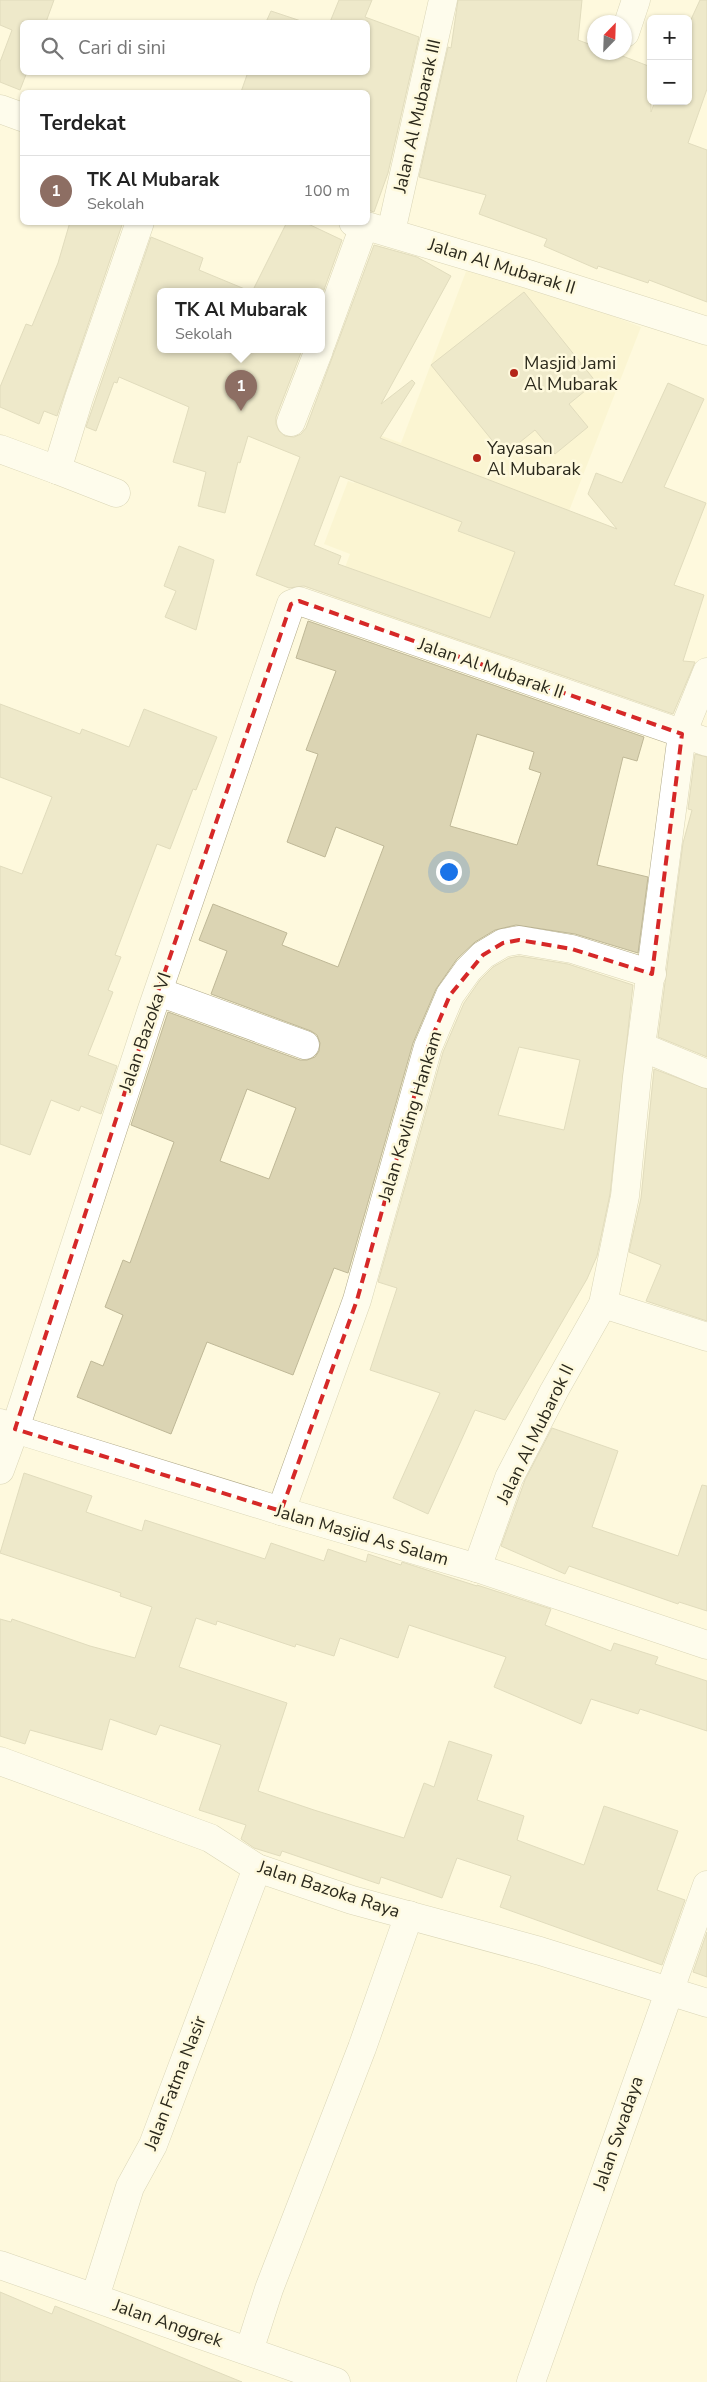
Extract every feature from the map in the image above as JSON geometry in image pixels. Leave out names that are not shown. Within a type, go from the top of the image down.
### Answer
[{"type":"street","name":"Jalan Al Mubarak III","points":[[391,232],[443,0]]},
{"type":"street","points":[[631,15],[636,0]]},
{"type":"street","points":[[0,109],[20,116]]},
{"type":"street","points":[[57,470],[79,398],[139,225]]},
{"type":"street","points":[[325,331],[359,225]]},
{"type":"street","name":"Jalan Al Mubarak II","points":[[363,225],[681,321],[707,331]]},
{"type":"street","points":[[291,422],[318,353]]},
{"type":"street","points":[[0,449],[116,493]]},
{"type":"street","name":"Jalan Bazoka VI","points":[[0,1470],[7,1426],[159,992],[289,606],[295,600],[299,601]]},
{"type":"street","name":"Jalan Al Mubarak II","points":[[299,601],[695,738]]},
{"type":"street","points":[[652,974],[707,672]]},
{"type":"street","name":"Jalan Kavling Hankam","points":[[281,1511],[357,1300],[428,1047],[455,989],[468,970],[483,954],[503,943],[520,940],[572,949],[652,974]]},
{"type":"street","name":"Jalan Al Mubarok II","points":[[477,1568],[509,1478],[554,1391],[603,1304],[625,1196],[652,974]]},
{"type":"street","points":[[159,992],[305,1045]]},
{"type":"street","points":[[642,1047],[707,1074]]},
{"type":"street","points":[[603,1304],[707,1336]]},
{"type":"street","name":"Jalan Masjid As Salam","points":[[7,1426],[281,1511],[477,1568],[707,1645]]},
{"type":"street","name":"Jalan Bazoka Raya","points":[[0,1761],[210,1838],[257,1868],[352,1900],[540,1951],[666,1999]]},
{"type":"street","name":"Jalan Fatma Nasir","points":[[95,2298],[130,2187],[153,2145],[257,1868]]},
{"type":"street","name":"Jalan Swadaya","points":[[531,2382],[707,1885]]},
{"type":"street","points":[[248,2351],[269,2289],[362,2048],[409,1915]]},
{"type":"street","points":[[666,1999],[707,2003]]},
{"type":"street","points":[[666,1999],[707,2022]]},
{"type":"street","name":"Jalan Anggrek","points":[[0,2265],[336,2382]]},
{"type":"highlighted area","points":[[299,601],[682,734],[652,974],[572,949],[519,940],[503,943],[483,955],[450,995],[428,1047],[357,1300],[281,1511],[15,1429],[151,1012],[291,604]]},
{"type":"shaded area","name":"Yayasan Al Mubarak","points":[[470,261],[641,327],[506,672],[331,605],[350,554],[324,544],[348,481],[354,483],[374,433],[401,443]]},
{"type":"building","points":[[0,0],[54,0],[47,20],[20,20],[20,75],[26,75],[20,90],[0,82],[0,62],[12,30],[0,25]]},
{"type":"building","points":[[339,0],[372,0],[365,17],[419,37],[388,173],[374,212],[370,211],[370,90],[242,90],[247,75],[370,75],[370,20],[331,20]]},
{"type":"building","points":[[458,0],[582,0],[578,40],[587,43],[587,60],[632,60],[647,65],[647,105],[651,105],[651,112],[654,105],[692,105],[692,17],[700,0],[707,0],[707,89],[688,143],[707,150],[707,302],[649,280],[648,283],[598,266],[597,269],[544,246],[547,239],[479,214],[486,195],[419,177],[448,47],[451,48]]},
{"type":"building","points":[[271,11],[298,20],[267,20]]},
{"type":"building","points":[[69,225],[122,225],[57,416],[44,411],[39,424],[0,407],[0,387],[26,324],[32,326],[58,263]]},
{"type":"building","points":[[286,225],[310,225],[342,240],[325,288],[254,288]]},
{"type":"building","points":[[151,237],[203,258],[199,270],[242,288],[157,288],[157,353],[301,353],[276,417],[279,431],[285,436],[294,437],[301,434],[306,428],[374,245],[417,257],[451,276],[381,404],[412,380],[415,383],[380,438],[617,529],[588,494],[596,473],[622,483],[668,383],[704,399],[664,487],[706,503],[674,585],[704,595],[683,661],[695,662],[673,714],[304,586],[289,588],[256,575],[300,457],[248,436],[240,463],[238,462],[225,513],[198,506],[206,472],[173,462],[189,407],[119,377],[117,383],[114,382],[96,431],[86,427]],"holes":[[[340,476],[462,522],[458,531],[515,552],[490,618],[338,564],[341,556],[314,545]]]},
{"type":"building","name":"Masjid Jami Al Mubarak","points":[[524,292],[596,382],[569,404],[588,427],[555,454],[535,430],[504,455],[431,365]]},
{"type":"building","points":[[179,546],[214,560],[196,630],[165,617],[176,591],[164,586]]},
{"type":"building","points":[[308,621],[644,737],[637,761],[623,757],[597,865],[648,877],[638,953],[575,934],[516,925],[495,930],[475,942],[457,959],[436,989],[413,1043],[348,1273],[334,1268],[293,1375],[207,1342],[171,1434],[77,1397],[91,1361],[103,1366],[123,1315],[105,1307],[123,1260],[130,1263],[174,1142],[131,1125],[168,1012],[300,1060],[315,1057],[319,1051],[320,1043],[317,1035],[311,1031],[211,994],[227,951],[199,940],[213,904],[287,933],[282,945],[338,967],[384,846],[336,827],[325,857],[287,842],[318,754],[306,750],[336,671],[296,658]],"holes":[[[477,734],[534,752],[529,769],[541,773],[517,845],[450,826]],[[247,1089],[296,1108],[269,1179],[220,1161]]]},
{"type":"building","points":[[0,704],[80,734],[82,729],[129,747],[144,709],[217,737],[196,790],[193,789],[170,849],[157,844],[115,955],[121,957],[108,990],[113,992],[88,1055],[117,1066],[101,1114],[81,1106],[79,1111],[51,1100],[30,1155],[0,1144],[0,866],[22,874],[52,797],[0,777]]},
{"type":"building","points":[[695,754],[707,757],[707,1057],[658,1037],[683,843],[692,810],[688,809]]},
{"type":"building","points":[[519,956],[568,964],[633,985],[610,1194],[597,1256],[587,1279],[505,1420],[475,1410],[428,1514],[393,1498],[440,1393],[370,1370],[397,1288],[378,1282],[443,1052],[464,1003],[480,980],[493,967],[509,958]],"holes":[[[519,1047],[580,1060],[564,1130],[498,1115]]]},
{"type":"building","points":[[654,1069],[707,1089],[707,1321],[646,1301],[661,1265],[629,1252],[641,1198]]},
{"type":"building","points":[[552,1428],[618,1451],[592,1527],[678,1556],[702,1485],[707,1486],[707,1611],[679,1602],[678,1604],[569,1566],[565,1574],[501,1546],[525,1480]]},
{"type":"building","points":[[24,1473],[92,1496],[86,1512],[142,1531],[145,1520],[265,1559],[271,1543],[324,1561],[328,1549],[366,1562],[368,1554],[401,1565],[402,1562],[551,1609],[545,1625],[611,1651],[614,1643],[658,1657],[655,1664],[707,1681],[707,1731],[640,1709],[638,1714],[591,1699],[581,1724],[494,1687],[506,1657],[409,1625],[398,1658],[340,1638],[334,1656],[296,1644],[295,1647],[217,1621],[216,1625],[196,1618],[179,1667],[287,1703],[258,1791],[314,1810],[404,1838],[424,1783],[434,1787],[449,1741],[492,1755],[477,1800],[524,1816],[517,1840],[584,1865],[604,1806],[678,1831],[657,1890],[685,1900],[662,1965],[500,1907],[511,1876],[457,1858],[442,1898],[381,1877],[379,1884],[282,1851],[280,1856],[254,1848],[241,1839],[246,1825],[199,1810],[221,1745],[160,1725],[156,1735],[110,1719],[102,1750],[30,1730],[25,1744],[0,1736],[0,1619],[11,1622],[12,1619],[90,1646],[135,1658],[152,1607],[120,1596],[121,1593],[0,1553]]},
{"type":"building","points":[[707,1932],[707,1977],[693,1972]]},
{"type":"building","points":[[0,2292],[52,2314],[55,2306],[242,2382],[0,2382]]},
{"type":"place","name":"Masjid Jami Al Mubarak","points":[[514,373]]},
{"type":"place","name":"TK Al Mubarak","points":[[241,411]]},
{"type":"place","name":"Yayasan Al Mubarak","points":[[477,458]]}]
